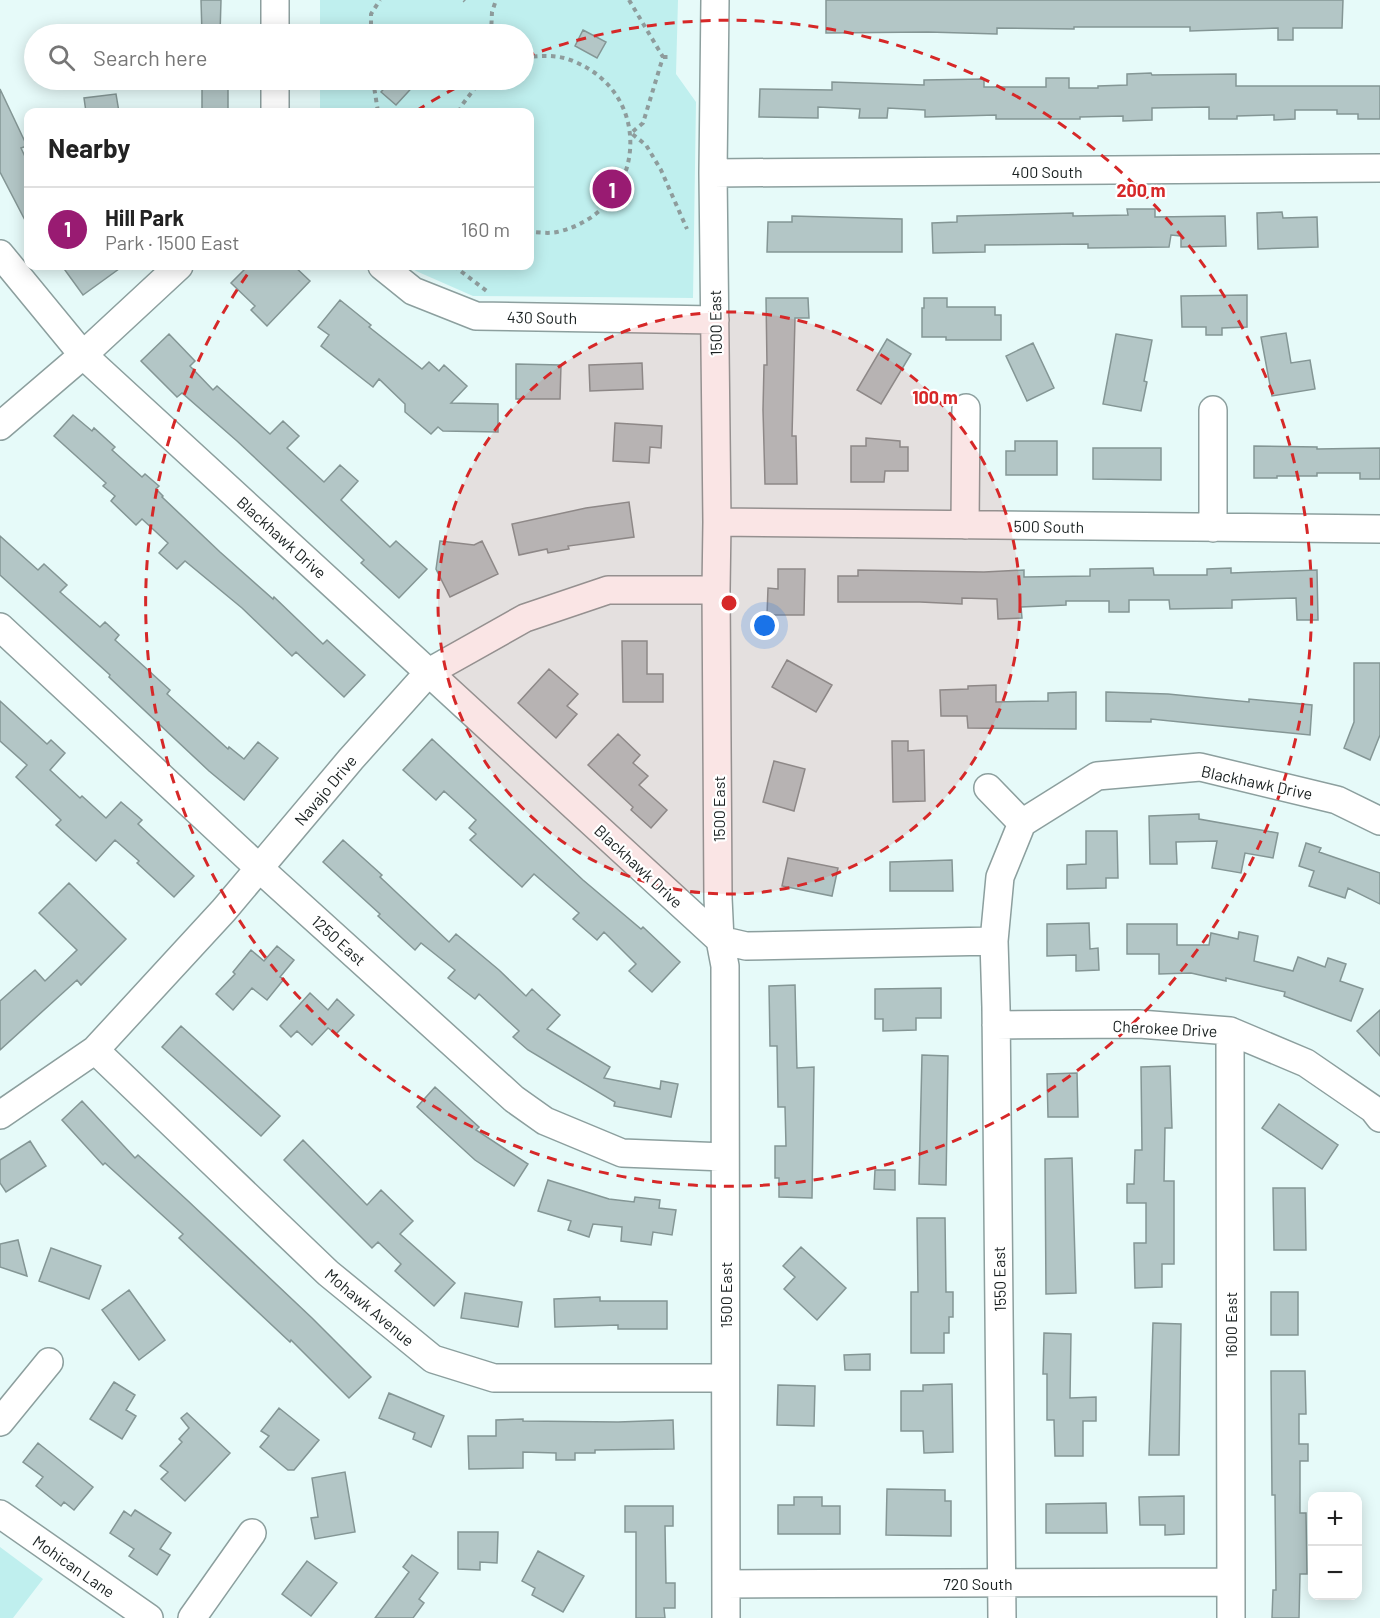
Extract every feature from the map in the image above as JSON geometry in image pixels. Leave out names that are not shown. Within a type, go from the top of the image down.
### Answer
[{"type":"street","points":[[275,0],[275,24]]},
{"type":"street","name":"1500 East","points":[[715,0],[713,173],[716,590],[720,940],[725,966],[726,1618]]},
{"type":"street","points":[[275,90],[275,108]]},
{"type":"street","name":"400 South","points":[[713,173],[1380,168]]},
{"type":"street","name":"Blackhawk Drive","points":[[0,254],[83,355],[720,940]]},
{"type":"street","points":[[0,426],[83,355],[175,270]]},
{"type":"street","name":"430 South","points":[[387,270],[413,291],[476,316],[715,320]]},
{"type":"street","points":[[965,525],[966,408]]},
{"type":"street","points":[[1213,410],[1213,528]]},
{"type":"street","name":"500 South","points":[[717,522],[1380,529]]},
{"type":"street","name":"Navajo Drive","points":[[0,1115],[95,1050],[224,910],[351,759],[429,672],[525,618],[608,590],[716,590]]},
{"type":"street","name":"1250 East","points":[[0,627],[259,868],[514,1099],[545,1121],[622,1153],[725,1157]]},
{"type":"street","name":"Blackhawk Drive","points":[[1022,823],[1097,776],[1200,767],[1337,800],[1380,820]]},
{"type":"street","points":[[720,940],[746,946],[994,941],[1000,877],[1022,823],[988,788]]},
{"type":"street","name":"1550 East","points":[[994,941],[1002,1618]]},
{"type":"street","name":"Cherokee Drive","points":[[996,1025],[1139,1024],[1230,1031],[1306,1063],[1373,1109],[1380,1118]]},
{"type":"street","name":"1600 East","points":[[1230,1031],[1231,1618]]},
{"type":"street","name":"Mohawk Avenue","points":[[95,1050],[327,1273],[433,1359],[494,1378],[725,1378]]},
{"type":"street","points":[[0,1422],[49,1362]]},
{"type":"street","name":"Mohican Lane","points":[[0,1514],[149,1618]]},
{"type":"street","points":[[192,1618],[252,1533]]},
{"type":"street","name":"720 South","points":[[726,1584],[1231,1582]]},
{"type":"path","points":[[371,24],[371,14],[380,0]]},
{"type":"path","points":[[491,24],[496,0]]},
{"type":"path","points":[[629,0],[663,57],[643,123],[631,133]]},
{"type":"path","points":[[534,56],[548,55],[572,60],[594,71],[612,88],[624,109],[631,133],[630,160],[624,178],[621,186],[604,208],[581,224],[555,232],[534,232]]},
{"type":"path","points":[[663,57],[670,57]]},
{"type":"path","points":[[375,90],[377,108]]},
{"type":"path","points":[[461,108],[473,90]]},
{"type":"path","points":[[631,133],[646,145],[661,170],[687,229]]},
{"type":"path","points":[[459,270],[493,296]]},
{"type":"shaded area","points":[[320,0],[678,0],[676,74],[696,102],[693,298],[473,296],[416,271],[534,270],[534,108],[320,108],[320,90],[534,90],[534,24],[320,24]]},
{"type":"shaded area","points":[[0,1547],[43,1579],[13,1618],[0,1618]]},
{"type":"building","points":[[201,0],[221,0],[220,24],[202,24]]},
{"type":"building","points":[[826,0],[1343,0],[1342,28],[1293,28],[1293,40],[1278,40],[1278,28],[1190,31],[1190,27],[1074,27],[1074,29],[997,28],[997,34],[826,33]]},
{"type":"building","points":[[583,30],[606,42],[597,58],[575,46]]},
{"type":"building","points":[[1151,73],[1152,75],[1236,74],[1236,86],[1380,86],[1380,119],[1358,119],[1358,114],[1337,114],[1337,110],[1295,110],[1295,119],[1274,120],[1274,115],[1209,119],[1209,107],[1152,108],[1152,120],[1123,121],[1123,116],[1080,117],[1080,119],[996,119],[996,115],[925,117],[925,110],[888,108],[887,118],[859,118],[860,109],[818,107],[818,118],[759,117],[760,89],[832,90],[832,82],[924,85],[924,80],[984,79],[984,87],[1046,87],[1046,78],[1069,78],[1069,88],[1098,88],[1098,86],[1127,85],[1127,74]]},
{"type":"building","points":[[0,89],[24,140],[24,147],[21,148],[24,154],[24,218],[0,172]]},
{"type":"building","points":[[202,90],[228,90],[228,108],[202,108]]},
{"type":"building","points":[[383,90],[410,90],[396,105],[381,92]]},
{"type":"building","points":[[116,94],[118,108],[85,108],[84,98]]},
{"type":"building","points":[[1127,209],[1155,209],[1155,217],[1225,216],[1226,246],[1181,247],[1181,236],[1171,235],[1169,247],[1088,248],[1088,244],[985,245],[985,252],[933,253],[932,223],[957,222],[957,216],[1073,213],[1073,216],[1128,215]]},
{"type":"building","points":[[1282,212],[1283,218],[1317,217],[1318,247],[1258,249],[1257,213]]},
{"type":"building","points":[[792,216],[902,219],[902,252],[767,252],[768,222],[792,222]]},
{"type":"building","points":[[65,270],[117,270],[83,295]]},
{"type":"building","points":[[244,270],[298,270],[310,281],[267,326],[251,310],[255,306],[231,283]]},
{"type":"building","points":[[1247,295],[1247,327],[1222,328],[1222,335],[1206,335],[1206,327],[1182,327],[1181,296]]},
{"type":"building","points":[[766,298],[808,298],[809,318],[795,318],[792,436],[796,436],[797,484],[765,484],[763,410],[764,365],[767,365]]},
{"type":"building","points":[[924,298],[947,298],[947,307],[995,307],[995,315],[1001,315],[1001,340],[946,340],[946,337],[922,337]]},
{"type":"building","points":[[340,300],[371,325],[369,327],[422,369],[429,362],[439,371],[444,365],[467,386],[451,403],[498,404],[498,432],[443,431],[438,427],[431,434],[405,412],[405,404],[379,379],[373,387],[321,346],[329,335],[318,327]]},
{"type":"building","points":[[1286,333],[1291,363],[1310,360],[1315,389],[1272,396],[1261,337]]},
{"type":"building","points":[[169,334],[195,361],[190,366],[213,390],[217,386],[270,434],[283,421],[299,436],[287,448],[324,482],[340,465],[358,481],[341,500],[390,547],[396,541],[427,569],[399,598],[361,563],[364,560],[237,441],[182,393],[177,397],[141,361]]},
{"type":"building","points":[[1116,334],[1152,340],[1141,411],[1103,404]]},
{"type":"building","points":[[887,339],[911,354],[881,404],[857,390]]},
{"type":"building","points":[[1033,343],[1054,388],[1027,401],[1006,356]]},
{"type":"building","points":[[642,363],[643,389],[590,391],[589,365]]},
{"type":"building","points":[[516,364],[561,365],[560,399],[516,399]]},
{"type":"building","points":[[73,415],[92,431],[94,428],[115,447],[112,450],[142,477],[145,474],[159,486],[156,489],[162,497],[323,644],[327,640],[365,675],[344,697],[296,652],[292,656],[242,608],[185,561],[177,569],[159,553],[168,543],[142,519],[136,525],[111,501],[115,496],[103,486],[106,483],[54,436]]},
{"type":"building","points":[[615,423],[662,426],[661,448],[650,447],[649,463],[613,461]]},
{"type":"building","points":[[866,438],[900,441],[900,447],[908,447],[908,471],[885,471],[884,482],[851,482],[851,446],[866,446]]},
{"type":"building","points":[[1015,441],[1057,441],[1057,475],[1006,475],[1006,451],[1015,451]]},
{"type":"building","points":[[1254,446],[1317,447],[1317,449],[1380,448],[1380,479],[1360,479],[1360,473],[1317,473],[1317,476],[1254,478]]},
{"type":"building","points":[[1093,448],[1161,448],[1161,480],[1093,479]]},
{"type":"building","points":[[629,502],[634,537],[568,546],[569,549],[548,553],[547,549],[519,555],[512,524],[586,508]]},
{"type":"building","points":[[0,536],[38,570],[44,564],[67,585],[60,592],[100,627],[105,622],[119,635],[115,640],[170,690],[167,694],[228,749],[229,747],[244,759],[258,742],[278,758],[244,800],[209,771],[109,677],[110,675],[0,575]]},
{"type":"building","points":[[440,541],[474,545],[482,541],[498,574],[450,597],[436,569]]},
{"type":"building","points":[[1153,568],[1154,575],[1207,575],[1207,569],[1231,568],[1231,573],[1317,570],[1318,620],[1297,620],[1296,598],[1232,600],[1232,608],[1170,609],[1169,600],[1129,600],[1129,612],[1109,612],[1109,601],[1066,601],[1066,605],[1021,607],[1022,618],[998,619],[997,599],[962,598],[962,604],[838,602],[838,576],[858,576],[858,570],[984,572],[1024,570],[1024,577],[1090,576],[1090,569]]},
{"type":"building","points":[[778,569],[805,569],[804,615],[767,615],[768,588],[778,589]]},
{"type":"building","points":[[622,641],[647,641],[647,674],[663,674],[663,702],[623,702]]},
{"type":"building","points":[[787,660],[832,685],[816,712],[772,687]]},
{"type":"building","points":[[1354,663],[1380,663],[1380,735],[1370,760],[1344,748],[1354,722]]},
{"type":"building","points":[[549,669],[578,694],[567,706],[577,714],[556,738],[518,703]]},
{"type":"building","points":[[996,685],[996,702],[1048,701],[1048,693],[1076,692],[1076,729],[968,728],[967,716],[941,716],[940,690]]},
{"type":"building","points":[[1106,692],[1168,694],[1249,702],[1249,699],[1312,705],[1310,735],[1151,719],[1151,722],[1106,721]]},
{"type":"building","points":[[0,701],[47,744],[51,740],[65,753],[50,770],[80,798],[82,796],[106,818],[121,802],[142,820],[138,824],[194,876],[174,897],[115,840],[96,861],[56,825],[61,820],[16,777],[27,765],[0,741]]},
{"type":"building","points":[[618,734],[640,755],[633,763],[648,776],[639,785],[667,810],[651,828],[631,810],[633,807],[588,765]]},
{"type":"building","points":[[432,739],[583,880],[641,929],[643,927],[680,962],[652,992],[629,971],[636,964],[604,932],[597,940],[573,919],[579,913],[534,874],[522,887],[470,840],[476,834],[469,828],[476,820],[444,791],[436,800],[403,770]]},
{"type":"building","points":[[892,741],[908,741],[908,751],[924,750],[925,801],[893,802]]},
{"type":"building","points":[[774,761],[805,769],[794,811],[763,802]]},
{"type":"building","points":[[1199,814],[1199,819],[1278,833],[1273,858],[1245,853],[1241,873],[1212,868],[1217,841],[1176,842],[1177,864],[1150,864],[1149,816]]},
{"type":"building","points":[[1086,831],[1117,831],[1118,878],[1106,878],[1106,888],[1067,889],[1067,865],[1086,864]]},
{"type":"building","points":[[343,840],[382,875],[380,877],[449,942],[456,934],[526,996],[532,989],[560,1015],[547,1029],[610,1067],[604,1078],[660,1089],[661,1081],[678,1084],[671,1117],[614,1106],[615,1102],[528,1050],[513,1037],[519,1031],[479,994],[475,999],[448,978],[455,970],[421,943],[415,950],[378,916],[380,914],[323,862]]},
{"type":"building","points":[[1306,843],[1321,848],[1319,852],[1380,873],[1380,904],[1348,888],[1345,898],[1309,886],[1314,871],[1299,866]]},
{"type":"building","points":[[788,858],[838,868],[832,896],[782,886]]},
{"type":"building","points":[[952,860],[953,891],[890,891],[890,862]]},
{"type":"building","points":[[69,883],[126,939],[81,985],[77,980],[0,1050],[0,1001],[35,970],[45,981],[77,950],[39,913]]},
{"type":"building","points":[[1089,923],[1090,949],[1098,948],[1099,970],[1076,971],[1076,955],[1047,956],[1047,924]]},
{"type":"building","points":[[1127,924],[1177,924],[1177,945],[1209,945],[1211,933],[1238,939],[1239,932],[1258,936],[1254,961],[1293,971],[1298,957],[1325,967],[1328,958],[1346,964],[1340,981],[1363,989],[1351,1021],[1284,996],[1285,992],[1226,978],[1226,981],[1191,973],[1159,974],[1159,954],[1127,954]]},
{"type":"building","points":[[277,946],[294,960],[280,977],[284,979],[267,1000],[252,988],[233,1010],[216,994],[235,974],[233,972],[251,950],[264,961]]},
{"type":"building","points":[[795,985],[797,1068],[814,1067],[812,1198],[779,1197],[779,1178],[775,1178],[775,1146],[786,1146],[785,1107],[778,1107],[777,1046],[770,1046],[769,986]]},
{"type":"building","points":[[941,988],[941,1018],[916,1018],[916,1030],[883,1031],[883,1019],[875,1019],[875,989]]},
{"type":"building","points":[[310,993],[328,1010],[337,999],[354,1015],[336,1034],[328,1028],[312,1045],[297,1031],[291,1037],[280,1026]]},
{"type":"building","points":[[1380,1010],[1380,1056],[1357,1031]]},
{"type":"building","points":[[181,1026],[280,1116],[261,1136],[162,1047]]},
{"type":"building","points":[[922,1055],[948,1056],[946,1185],[919,1184]]},
{"type":"building","points":[[1170,1066],[1172,1128],[1165,1128],[1164,1181],[1174,1181],[1174,1264],[1162,1264],[1162,1287],[1135,1288],[1134,1243],[1146,1243],[1146,1203],[1127,1203],[1127,1184],[1134,1184],[1135,1150],[1142,1150],[1141,1067]]},
{"type":"building","points":[[1077,1073],[1078,1117],[1048,1117],[1047,1074]]},
{"type":"building","points":[[435,1087],[479,1127],[476,1130],[528,1164],[514,1186],[475,1160],[417,1107]]},
{"type":"building","points":[[82,1101],[135,1158],[138,1155],[187,1200],[371,1377],[349,1398],[291,1340],[290,1342],[179,1238],[183,1234],[105,1163],[103,1165],[62,1120]]},
{"type":"building","points":[[1279,1104],[1338,1145],[1322,1169],[1262,1128]]},
{"type":"building","points":[[303,1140],[367,1205],[381,1190],[413,1221],[400,1234],[455,1283],[434,1306],[395,1271],[401,1264],[378,1242],[372,1248],[284,1160]]},
{"type":"building","points":[[30,1141],[46,1166],[6,1192],[0,1183],[0,1160]]},
{"type":"building","points":[[1072,1158],[1076,1293],[1046,1294],[1045,1159]]},
{"type":"building","points":[[875,1170],[895,1170],[895,1190],[874,1189]]},
{"type":"building","points":[[548,1180],[609,1199],[634,1202],[635,1197],[660,1200],[659,1208],[676,1210],[672,1235],[653,1232],[651,1245],[621,1241],[622,1227],[593,1224],[589,1237],[568,1230],[571,1221],[538,1211]]},
{"type":"building","points":[[1273,1188],[1305,1188],[1306,1250],[1274,1250]]},
{"type":"building","points":[[917,1218],[945,1218],[946,1292],[953,1292],[953,1317],[949,1317],[949,1333],[944,1333],[944,1353],[911,1353],[911,1292],[918,1292]]},
{"type":"building","points":[[18,1240],[27,1276],[0,1267],[0,1244]]},
{"type":"building","points":[[801,1247],[846,1288],[817,1320],[784,1289],[795,1277],[783,1266]]},
{"type":"building","points":[[51,1248],[101,1266],[89,1299],[39,1281]]},
{"type":"building","points":[[129,1290],[165,1340],[139,1360],[102,1310]]},
{"type":"building","points":[[1271,1292],[1298,1292],[1298,1335],[1271,1335]]},
{"type":"building","points":[[465,1293],[522,1302],[518,1327],[461,1318]]},
{"type":"building","points":[[600,1297],[600,1301],[667,1301],[667,1329],[618,1329],[618,1325],[555,1327],[554,1299]]},
{"type":"building","points":[[1153,1323],[1181,1324],[1179,1455],[1149,1455]]},
{"type":"building","points":[[1044,1333],[1071,1334],[1070,1398],[1096,1397],[1096,1421],[1083,1421],[1083,1456],[1055,1456],[1054,1420],[1047,1420],[1047,1374],[1043,1374]]},
{"type":"building","points":[[870,1354],[870,1370],[845,1370],[844,1355]]},
{"type":"building","points":[[1271,1371],[1305,1371],[1306,1414],[1299,1414],[1299,1444],[1308,1444],[1308,1461],[1300,1461],[1300,1513],[1306,1513],[1307,1574],[1300,1574],[1299,1618],[1272,1618],[1273,1590],[1276,1590],[1275,1495],[1272,1495]]},
{"type":"building","points":[[114,1382],[135,1395],[126,1410],[136,1416],[122,1439],[90,1419]]},
{"type":"building","points":[[952,1384],[953,1452],[924,1453],[923,1431],[901,1431],[901,1391],[923,1391],[923,1385]]},
{"type":"building","points":[[778,1385],[815,1386],[814,1426],[777,1425]]},
{"type":"building","points":[[389,1393],[444,1416],[431,1447],[413,1439],[415,1433],[379,1418]]},
{"type":"building","points":[[279,1408],[319,1440],[294,1470],[288,1470],[260,1447],[269,1436],[261,1431]]},
{"type":"building","points":[[187,1413],[230,1453],[185,1501],[161,1479],[168,1472],[160,1466],[182,1442],[179,1439],[189,1428],[181,1418]]},
{"type":"building","points":[[523,1419],[523,1421],[618,1422],[673,1420],[674,1449],[595,1450],[595,1453],[575,1453],[575,1460],[556,1460],[556,1453],[523,1452],[523,1468],[469,1469],[468,1436],[496,1436],[496,1420]]},
{"type":"building","points":[[38,1443],[93,1487],[74,1510],[64,1502],[61,1506],[36,1486],[43,1477],[23,1462]]},
{"type":"building","points":[[345,1472],[355,1532],[315,1539],[311,1518],[318,1517],[312,1478]]},
{"type":"building","points":[[887,1489],[945,1490],[945,1501],[951,1501],[951,1536],[886,1535]]},
{"type":"building","points":[[1184,1496],[1184,1534],[1165,1535],[1165,1525],[1140,1525],[1139,1497]]},
{"type":"building","points":[[794,1497],[822,1497],[822,1506],[840,1506],[840,1534],[778,1534],[778,1505],[794,1505]]},
{"type":"building","points":[[1106,1503],[1107,1533],[1046,1533],[1046,1504]]},
{"type":"building","points":[[625,1506],[673,1506],[673,1526],[665,1526],[666,1583],[675,1583],[675,1608],[664,1608],[665,1618],[636,1618],[636,1532],[625,1532]]},
{"type":"building","points":[[135,1510],[171,1533],[160,1549],[170,1555],[157,1575],[129,1556],[134,1549],[110,1533],[124,1511],[131,1516]]},
{"type":"building","points":[[458,1532],[498,1532],[497,1563],[480,1562],[480,1570],[458,1569]]},
{"type":"building","points":[[538,1551],[584,1576],[563,1612],[532,1595],[535,1588],[522,1581]]},
{"type":"building","points":[[412,1555],[438,1573],[419,1599],[424,1603],[413,1618],[375,1618],[409,1572],[403,1567]]},
{"type":"building","points":[[307,1561],[337,1583],[311,1616],[282,1594]]},
{"type":"place","name":"Hill Park","points":[[612,189]]}]
